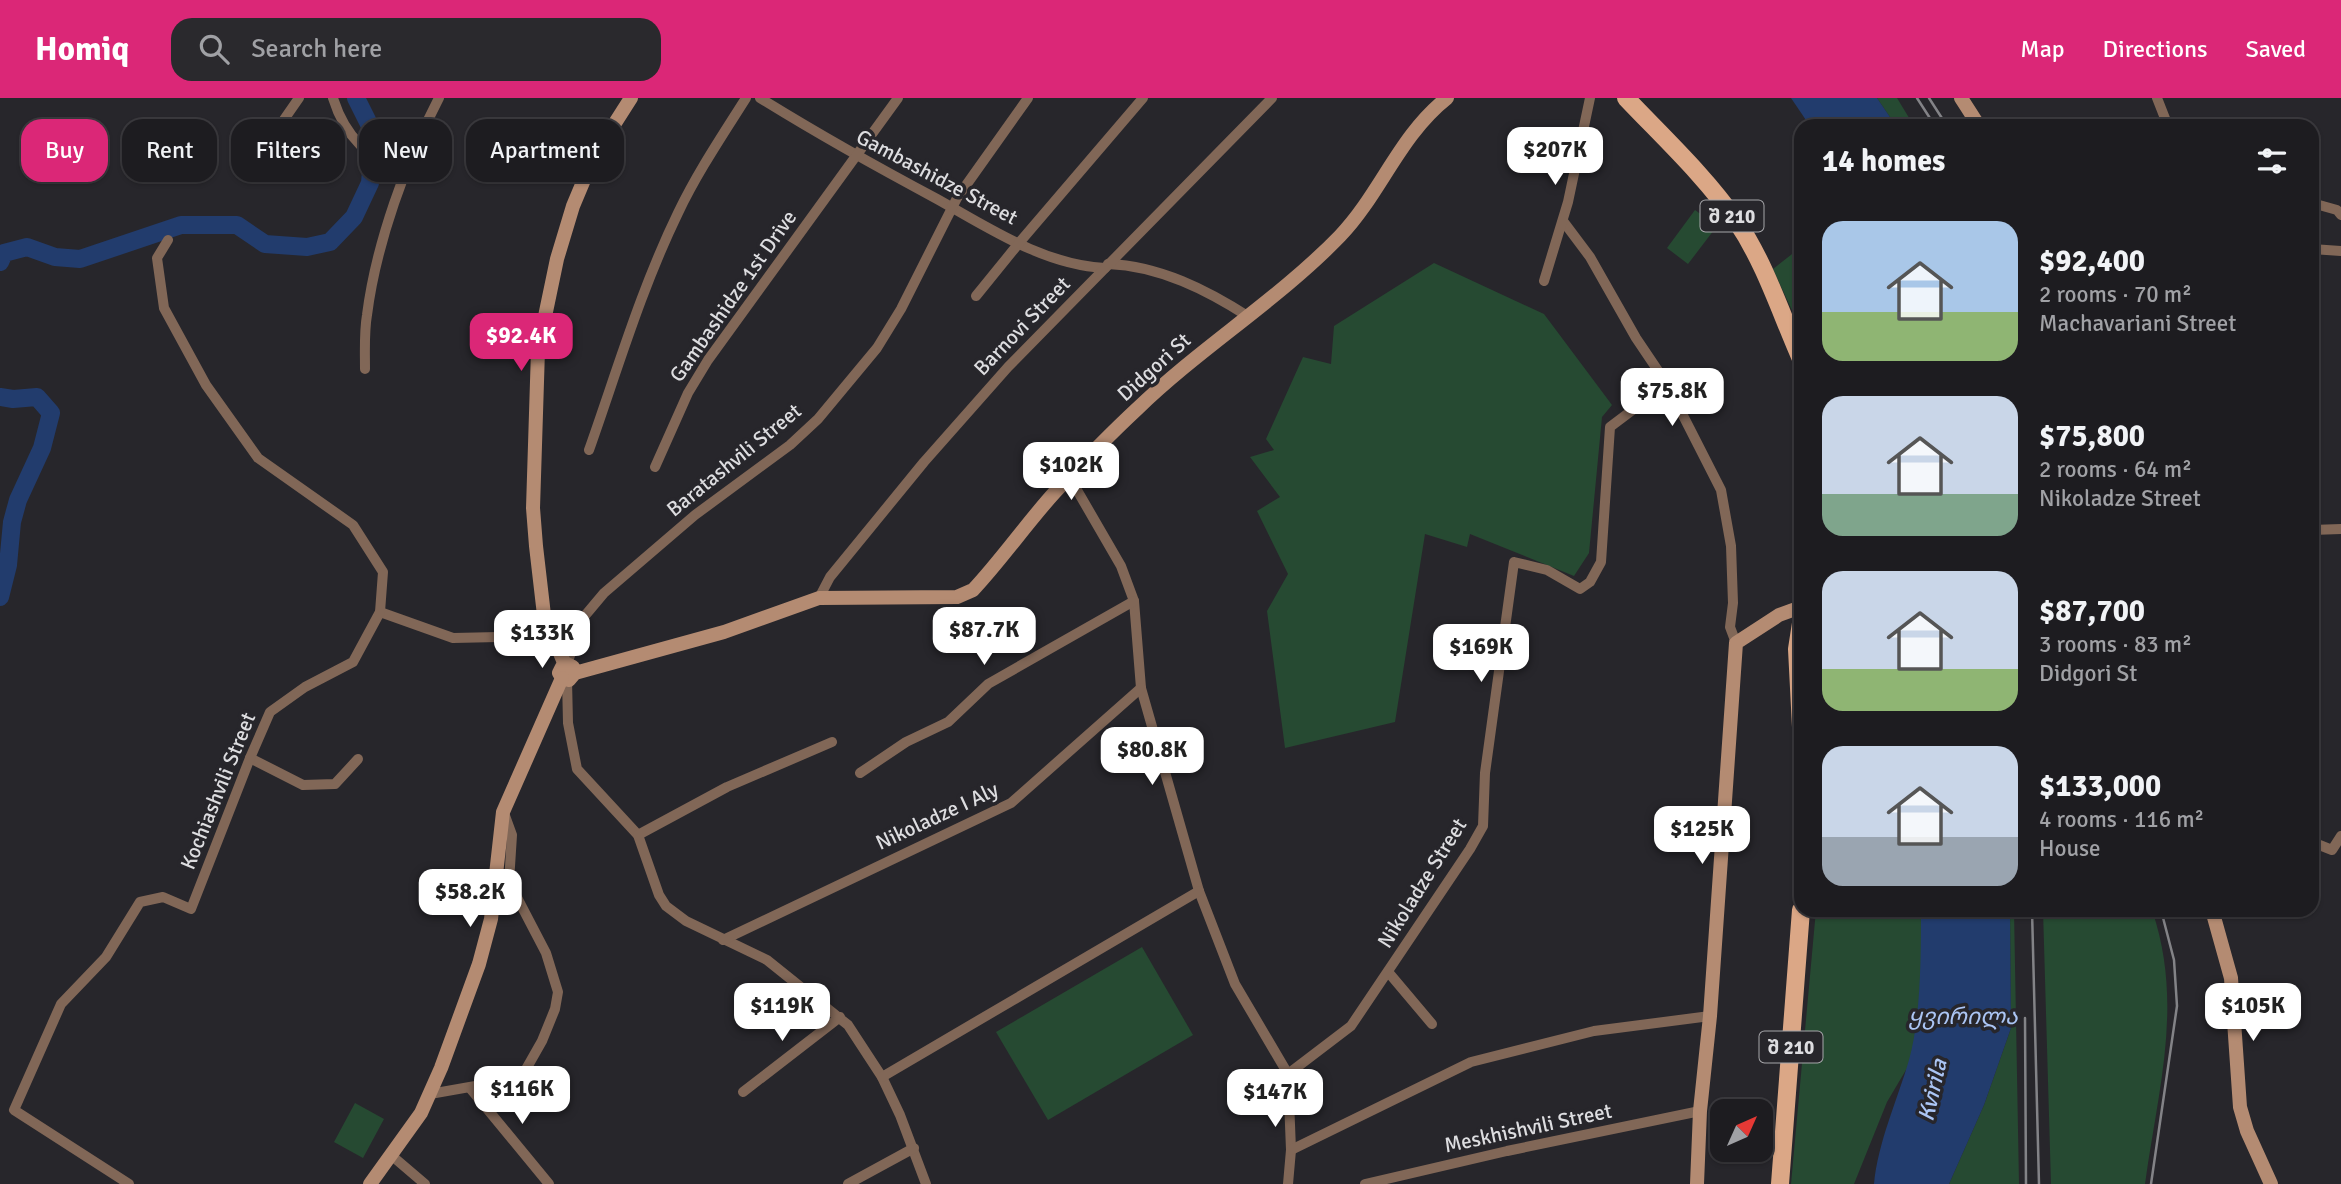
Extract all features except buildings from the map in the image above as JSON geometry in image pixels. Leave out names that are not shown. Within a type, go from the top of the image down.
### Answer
[{"type":"main road","name":"შ 210","points":[[1626,98],[1692,166],[1737,223],[1756,255],[1794,343]]},
{"type":"main road","name":"შ 210","points":[[1780,1184],[1800,917]]},
{"type":"street","points":[[284,119],[299,98]]},
{"type":"street","points":[[333,98],[343,126],[359,145]]},
{"type":"street","points":[[430,119],[439,98]]},
{"type":"street","points":[[631,98],[594,156],[573,205],[556,260],[538,349],[533,508],[544,615],[567,672],[568,723],[577,769],[638,835],[659,895],[666,906],[686,921],[767,960],[840,1017],[856,1035],[881,1077],[914,1148],[926,1184]]},
{"type":"street","points":[[589,450],[655,265],[677,215],[706,160],[746,98]]},
{"type":"street","name":"Gambashidze Street","points":[[760,98],[855,155],[1018,243],[1059,260],[1174,277],[1249,317]]},
{"type":"street","name":"Gambashidze 1st Drive","points":[[655,467],[688,393],[708,360],[898,98]]},
{"type":"street","name":"Baratashvili Street","points":[[567,672],[583,618],[604,593],[695,515],[790,445],[831,404],[886,336],[952,208],[1028,98]]},
{"type":"street","points":[[976,296],[1143,98]]},
{"type":"street","name":"Barnovi Street","points":[[818,598],[830,577],[924,462],[1008,367],[1272,98]]},
{"type":"street","name":"Didgori St","points":[[567,672],[724,632],[818,598],[965,595],[991,571],[1070,478],[1146,401],[1200,352],[1249,317],[1339,236],[1405,141],[1447,98]]},
{"type":"street","points":[[1544,281],[1563,221],[1590,98]]},
{"type":"street","points":[[1961,98],[1974,119]]},
{"type":"street","points":[[2157,98],[2165,119]]},
{"type":"street","points":[[365,369],[366,316],[380,250],[403,182]]},
{"type":"street","points":[[2319,205],[2337,210],[2341,215]]},
{"type":"street","points":[[1563,221],[1590,257],[1636,338],[1667,384],[1721,490],[1731,546],[1733,603],[1730,627],[1736,643],[1710,1016],[1700,1111],[1697,1184]]},
{"type":"street","name":"Kochiashvili Street","points":[[128,1184],[14,1110],[61,1004],[106,957],[140,902],[163,897],[191,909],[270,712],[304,687],[353,662],[380,612],[383,572],[353,526],[258,458],[206,385],[164,308],[158,257],[168,240]]},
{"type":"street","points":[[2319,249],[2341,251]]},
{"type":"street","name":"Nikoladze Street","points":[[1288,1074],[1351,1026],[1389,973],[1483,826],[1485,773],[1514,562],[1547,570],[1580,589],[1590,582],[1601,562],[1610,427],[1667,384]]},
{"type":"street","points":[[1070,478],[1121,566],[1134,601],[1141,688],[1199,891],[1235,984],[1288,1074],[1291,1150],[1288,1184]]},
{"type":"street","points":[[2319,530],[2341,529]]},
{"type":"street","points":[[860,773],[906,742],[948,722],[988,684],[1134,601]]},
{"type":"street","points":[[1736,643],[1779,615],[1794,610]]},
{"type":"street","points":[[380,612],[453,638],[553,636]]},
{"type":"street","points":[[370,1184],[430,1094],[479,964],[491,919],[503,812],[567,672]]},
{"type":"street","name":"Nikoladze I Aly","points":[[723,940],[1011,803],[1141,688]]},
{"type":"street","points":[[638,835],[711,795],[832,742]]},
{"type":"street","points":[[250,758],[303,785],[335,784],[358,759]]},
{"type":"street","points":[[430,1094],[517,1080],[524,1076],[542,1041],[558,1000],[557,982],[546,953],[509,882],[512,835],[503,812]]},
{"type":"street","points":[[2319,845],[2332,850],[2341,836]]},
{"type":"street","points":[[881,1077],[1199,891]]},
{"type":"street","points":[[2214,917],[2231,978],[2240,1107],[2247,1132],[2271,1184]]},
{"type":"street","points":[[1389,973],[1432,1024]]},
{"type":"street","points":[[1291,1150],[1471,1062],[1594,1031],[1710,1016]]},
{"type":"street","points":[[743,1092],[840,1017]]},
{"type":"street","points":[[470,1088],[549,1184]]},
{"type":"street","name":"Meskhishvili Street","points":[[1365,1184],[1700,1111]]},
{"type":"street","points":[[848,1184],[914,1148]]},
{"type":"street","points":[[391,1155],[425,1184]]},
{"type":"green space","points":[[1877,98],[1897,98],[1910,119],[1891,119]]},
{"type":"green space","points":[[1695,210],[1717,226],[1688,264],[1667,248]]},
{"type":"green space","points":[[1794,252],[1794,315],[1773,269]]},
{"type":"green space","points":[[1434,263],[1544,314],[1612,405],[1602,417],[1589,553],[1574,576],[1470,534],[1467,547],[1425,534],[1395,722],[1285,748],[1267,611],[1288,574],[1257,511],[1280,497],[1250,457],[1274,450],[1266,439],[1303,357],[1331,364],[1334,326]]},
{"type":"green space","points":[[1815,917],[1946,917],[1913,1058],[1887,1102],[1854,1184],[1791,1184]]},
{"type":"green space","points":[[2010,917],[2014,917],[2019,1184],[1949,1184],[1984,1105],[2011,1028]]},
{"type":"green space","points":[[2043,917],[2154,917],[2166,979],[2167,1013],[2161,1080],[2145,1184],[2051,1184]]},
{"type":"green space","points":[[1142,947],[1193,1035],[1048,1120],[996,1032]]},
{"type":"green space","points":[[355,1103],[384,1119],[363,1158],[334,1142]]},
{"type":"water","points":[[1791,98],[1877,98],[1891,119],[1805,119]]},
{"type":"water","name":"ყვირილა","points":[[1921,917],[2010,917],[2011,1028],[1984,1105],[1949,1184],[1874,1184],[1884,1137],[1913,1043],[1920,986]]},
{"type":"waterway","points":[[0,262],[4,253],[27,247],[55,257],[80,259],[181,225],[237,225],[265,244],[307,247],[330,242],[354,217],[370,183],[374,134],[356,98]]},
{"type":"waterway","points":[[0,397],[37,397],[51,413],[42,448],[18,500],[0,597]]},
{"type":"railway","points":[[1917,98],[1930,119]]},
{"type":"railway","points":[[1929,98],[1942,119]]},
{"type":"railway","points":[[2032,917],[2039,1184]]},
{"type":"railway","points":[[2151,1184],[2177,1006],[2174,960],[2163,917]]},
{"type":"railway","points":[[2025,1018],[2026,1184]]},
{"type":"water label","name":"Kvirila","points":[[1932,1090]]}]
